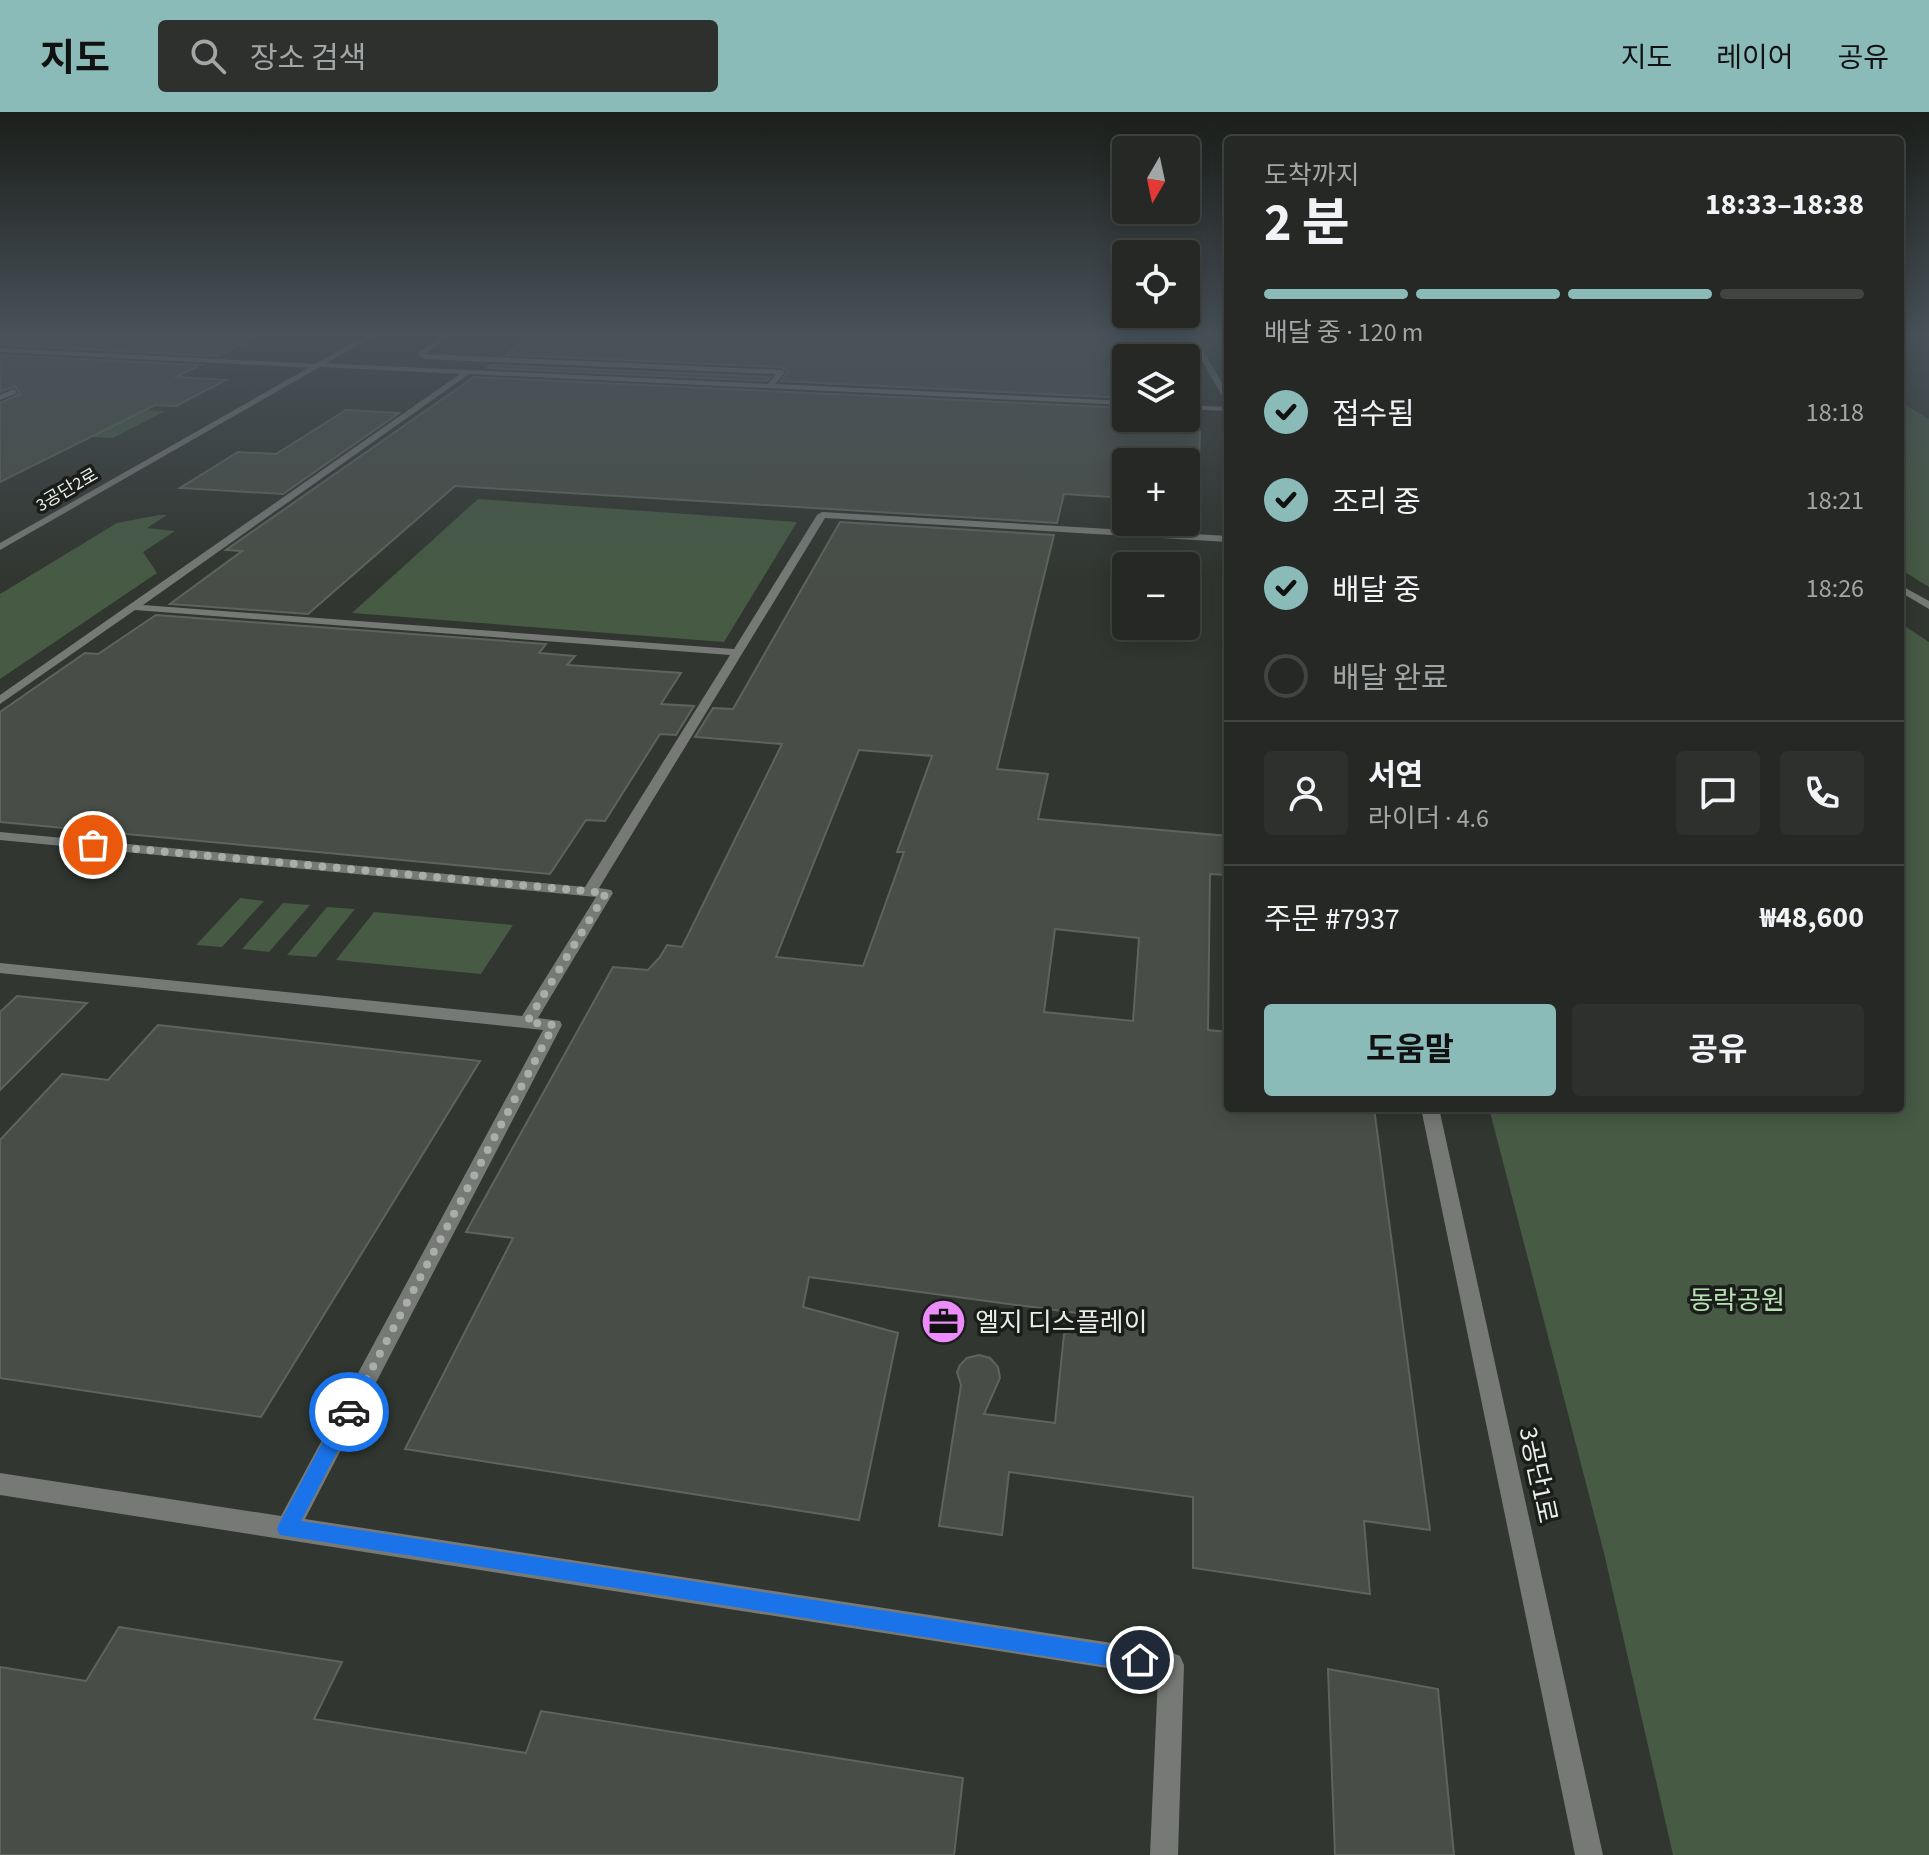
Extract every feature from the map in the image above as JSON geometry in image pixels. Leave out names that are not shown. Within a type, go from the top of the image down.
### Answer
[{"type":"street","name":"3공단2로","points":[[0,547],[234,414]]},
{"type":"street","points":[[0,700],[407,414]]},
{"type":"street","points":[[589,892],[822,515],[1224,539]]},
{"type":"street","points":[[1904,590],[1929,606]]},
{"type":"street","points":[[132,607],[735,652]]},
{"type":"street","points":[[0,836],[606,893],[527,1022]]},
{"type":"street","points":[[0,968],[554,1025],[287,1529]]},
{"type":"street","name":"3공단1로","points":[[1431,1112],[1589,1855]]},
{"type":"street","points":[[0,1484],[1171,1665],[1164,1855]]},
{"type":"green space","points":[[6,414],[159,414],[113,438],[0,432],[0,417]]},
{"type":"green space","points":[[1904,414],[1921,414],[1929,419],[1929,587],[1904,571]]},
{"type":"green space","points":[[478,499],[797,522],[724,642],[352,613]]},
{"type":"green space","points":[[167,515],[147,528],[175,531],[143,552],[157,573],[0,679],[0,594],[117,523]]},
{"type":"green space","name":"동락공원","points":[[1904,626],[1929,642],[1929,1855],[1673,1855],[1604,1553],[1490,1112],[1904,1112]]},
{"type":"green space","points":[[240,898],[264,901],[222,947],[196,945]]},
{"type":"green space","points":[[283,903],[310,905],[269,952],[242,949]]},
{"type":"green space","points":[[327,907],[355,909],[316,957],[287,955]]},
{"type":"green space","points":[[374,912],[513,925],[481,974],[336,960]]},
{"type":"building","points":[[0,414],[136,414],[0,482]]},
{"type":"building","points":[[339,414],[397,414],[283,494],[180,488],[238,452],[276,454]]},
{"type":"building","points":[[420,414],[1112,414],[1112,432],[1200,432],[1199,448],[1112,448],[1112,497],[1064,494],[1057,523],[455,486],[308,614],[170,604],[242,551],[226,550]]},
{"type":"building","points":[[840,522],[1054,535],[997,769],[1048,774],[1038,819],[1224,836],[1224,875],[1210,874],[1208,1030],[1224,1032],[1224,1112],[1375,1112],[1430,1530],[1364,1521],[1370,1594],[1193,1568],[1193,1497],[1009,1472],[1002,1535],[939,1526],[961,1385],[957,1372],[960,1365],[967,1358],[979,1355],[990,1358],[998,1367],[1000,1378],[984,1414],[1055,1423],[1064,1334],[1121,1319],[809,1277],[803,1307],[898,1333],[859,1520],[405,1449],[513,1238],[466,1232],[613,967],[648,970],[667,945],[682,947],[782,744],[695,737],[713,708],[733,709]],"holes":[[[859,750],[932,756],[897,852],[904,852],[863,966],[776,957]],[[1055,929],[1139,938],[1133,1021],[1044,1012]]]},
{"type":"building","points":[[156,615],[546,644],[539,653],[575,656],[567,665],[681,673],[661,704],[694,706],[676,735],[660,734],[605,821],[586,820],[550,874],[0,822],[0,712],[85,653],[98,654]]},
{"type":"building","points":[[17,996],[87,1003],[0,1090],[0,1012]]},
{"type":"building","points":[[158,1025],[480,1061],[261,1417],[0,1378],[0,1140],[62,1074],[108,1080]]},
{"type":"building","points":[[119,1627],[342,1662],[314,1719],[526,1753],[541,1711],[963,1778],[954,1855],[0,1855],[0,1667],[86,1681]]},
{"type":"building","points":[[1328,1669],[1438,1689],[1454,1855],[1335,1855]]},
{"type":"way so far","points":[[93,845],[606,893],[527,1022],[554,1025],[349,1412]]},
{"type":"place","name":"엘지 디스플레이","points":[[944,1322]]},
{"type":"route","points":[[349,1412],[287,1529],[1140,1660]]}]
